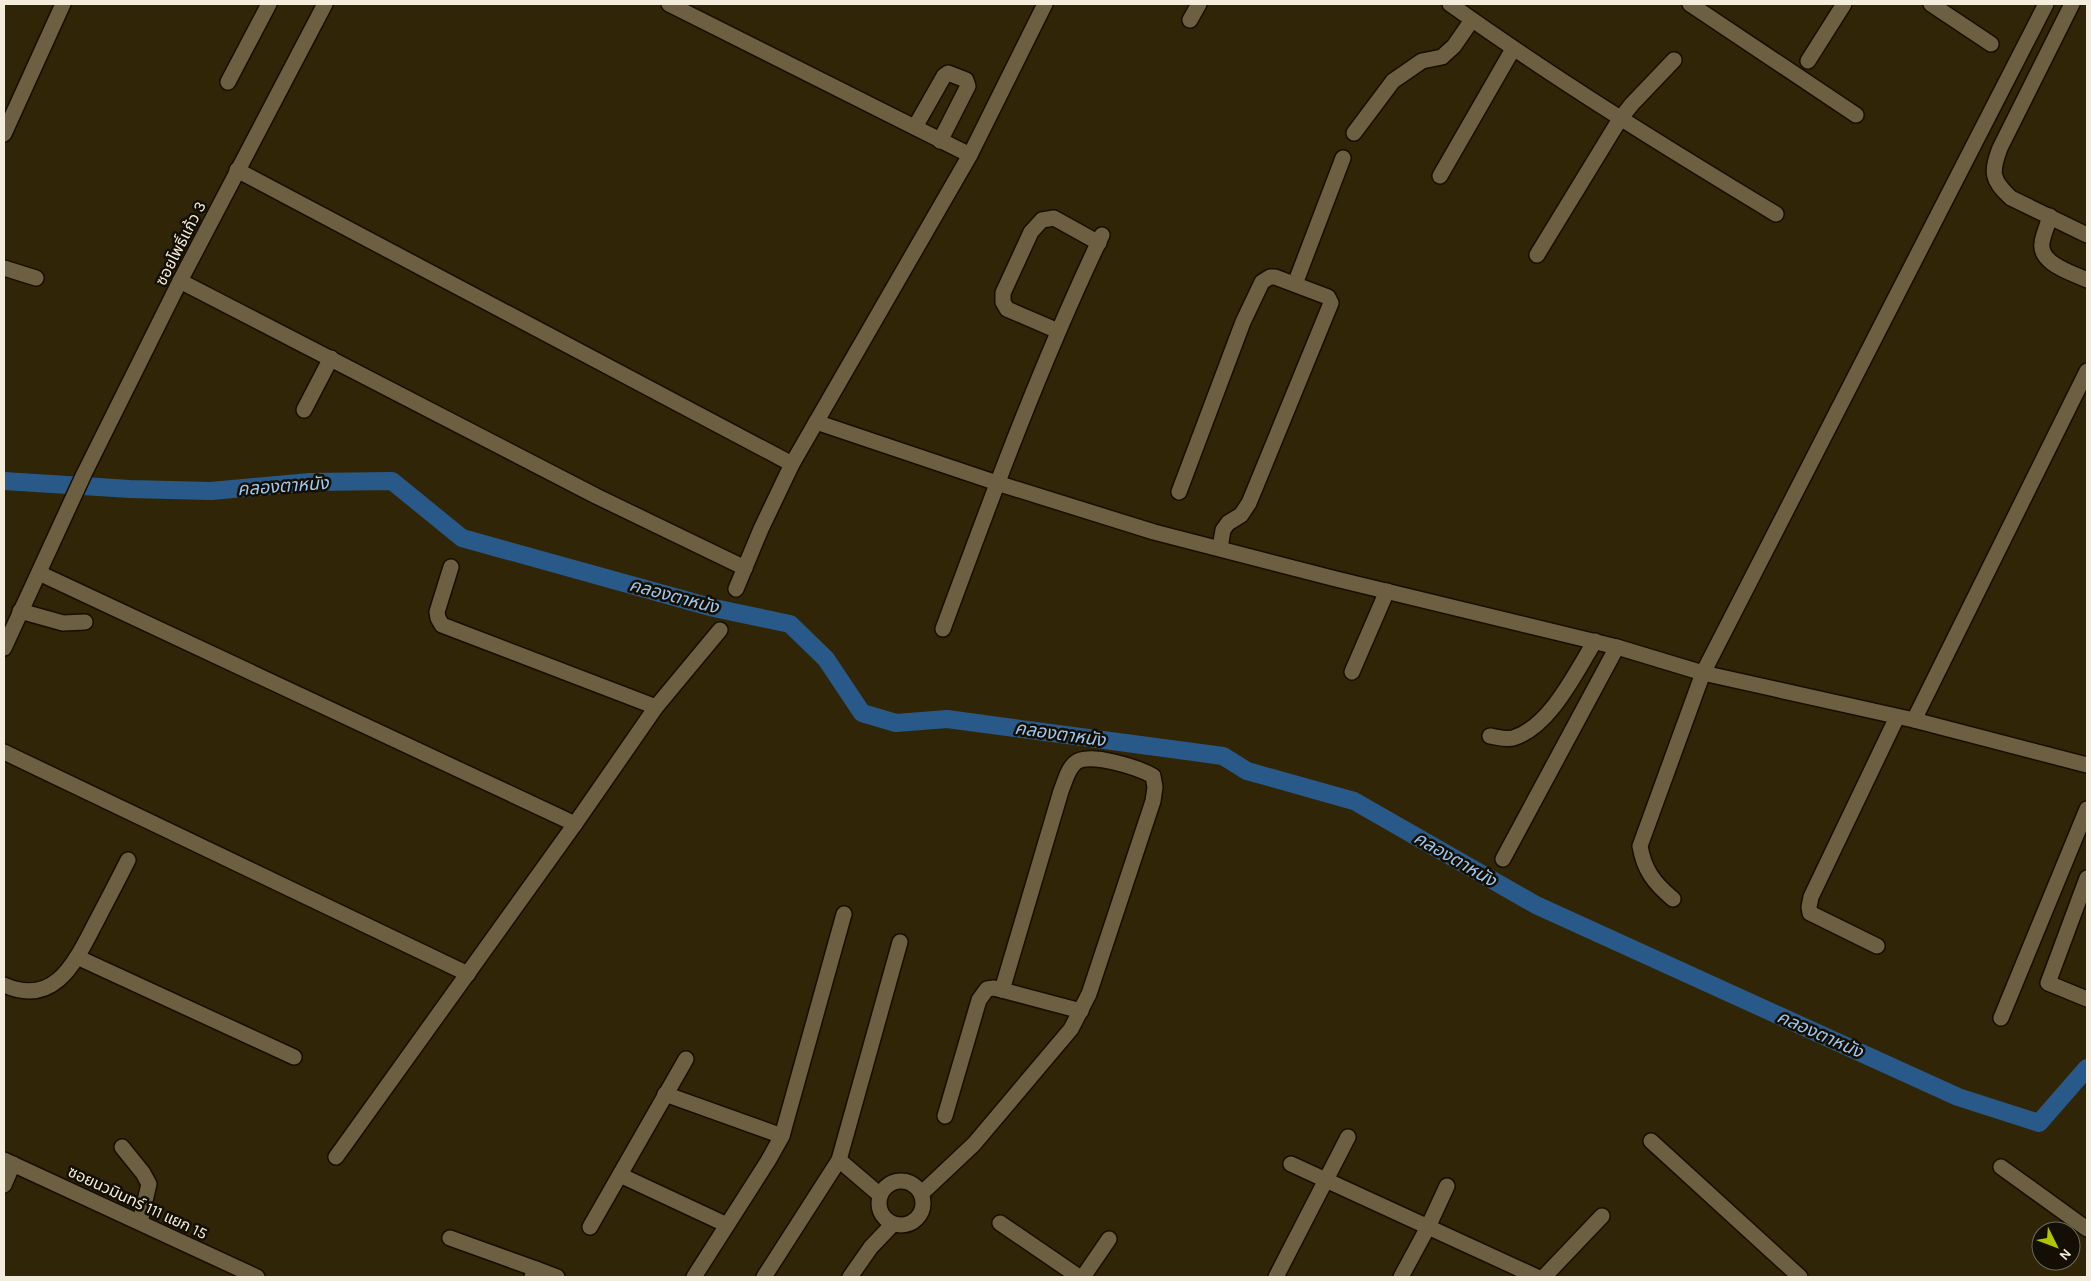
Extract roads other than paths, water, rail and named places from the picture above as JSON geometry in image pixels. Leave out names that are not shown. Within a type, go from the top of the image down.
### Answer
[{"type":"street","points":[[4,134],[63,4]]},
{"type":"street","points":[[228,82],[269,4]]},
{"type":"street","points":[[669,4],[970,156]]},
{"type":"street","points":[[736,589],[792,464],[970,156],[1044,4]]},
{"type":"street","points":[[1190,20],[1199,4]]},
{"type":"street","points":[[1450,4],[1513,49],[1620,119],[1776,214]]},
{"type":"street","points":[[1690,4],[1856,115]]},
{"type":"street","points":[[1808,61],[1844,4]]},
{"type":"street","points":[[1931,4],[1991,44]]},
{"type":"street","points":[[1673,899],[1657,886],[1642,861],[1640,846],[1703,673],[2046,4]]},
{"type":"street","points":[[2072,4],[2000,148],[1995,163],[1994,177],[2001,189],[2011,198],[2087,235]]},
{"type":"street","name":"ซอยโพธิ์แก้ว 3","points":[[39,573],[84,474],[320,5]]},
{"type":"street","points":[[1354,132],[1393,81],[1422,61],[1442,57],[1454,46],[1472,20]]},
{"type":"street","points":[[1440,176],[1513,49]]},
{"type":"street","points":[[1537,255],[1620,119],[1674,60]]},
{"type":"street","points":[[915,128],[944,76],[948,73],[966,80],[968,86],[940,141]]},
{"type":"street","points":[[1295,284],[1343,158]]},
{"type":"street","points":[[237,170],[792,464]]},
{"type":"street","points":[[2050,216],[2042,244],[2046,257],[2054,264],[2087,280]]},
{"type":"street","points":[[943,629],[997,484],[1058,332],[1100,239],[1054,218],[1042,220],[1031,232],[1003,293],[1003,302],[1008,309],[1058,332]]},
{"type":"street","points":[[4,268],[36,278]]},
{"type":"street","points":[[1179,492],[1243,322],[1262,282],[1270,277],[1275,277],[1319,292],[1328,297],[1331,302],[1249,503],[1241,516],[1228,523],[1224,530],[1220,548]]},
{"type":"street","points":[[180,282],[596,496],[744,568]]},
{"type":"street","points":[[304,410],[331,358]]},
{"type":"street","points":[[1914,720],[2087,370]]},
{"type":"street","points":[[816,422],[997,484],[1154,532],[1387,592],[1617,646],[1703,673],[1914,720],[2087,765]]},
{"type":"street","points":[[451,568],[437,612],[442,625],[656,707]]},
{"type":"street","points":[[4,648],[39,573],[575,824]]},
{"type":"street","points":[[1352,672],[1387,592]]},
{"type":"street","points":[[20,611],[63,623],[85,622]]},
{"type":"street","points":[[336,1157],[575,824],[656,707],[720,630]]},
{"type":"street","points":[[1490,736],[1510,738],[1526,733],[1544,717],[1560,697],[1595,641]]},
{"type":"street","points":[[1503,859],[1617,646]]},
{"type":"street","points":[[1877,946],[1824,922],[1810,914],[1808,907],[1811,897],[1897,717]]},
{"type":"street","points":[[4,752],[468,974]]},
{"type":"street","points":[[922,1193],[974,1144],[1071,1029],[1089,994],[1152,801],[1154,776],[1144,771],[1096,758],[1081,759],[1074,763],[1067,774],[1061,791],[1002,990]]},
{"type":"street","points":[[2001,1018],[2087,809]]},
{"type":"street","points":[[4,985],[18,991],[32,992],[59,979],[68,971],[128,860]]},
{"type":"street","points":[[2087,878],[2048,983],[2087,999]]},
{"type":"street","points":[[694,1277],[782,1136],[844,914]]},
{"type":"street","points":[[764,1277],[838,1160],[900,942]]},
{"type":"street","points":[[77,957],[294,1057]]},
{"type":"street","points":[[945,1116],[979,1000],[987,989],[994,988],[1081,1011]]},
{"type":"street","points":[[590,1227],[686,1059]]},
{"type":"street","points":[[665,1094],[782,1136]]},
{"type":"street","points":[[1276,1277],[1348,1136]]},
{"type":"street","points":[[1650,1140],[1800,1277]]},
{"type":"street","points":[[122,1147],[143,1173],[149,1184],[140,1222]]},
{"type":"street","points":[[838,1160],[880,1195]]},
{"type":"street","points":[[4,1185],[9,1162]]},
{"type":"street","name":"ซอยนวมินทร์ 111 แยก 15","points":[[9,1162],[257,1277]]},
{"type":"street","points":[[1291,1164],[1537,1277]]},
{"type":"street","points":[[2001,1167],[2087,1229]]},
{"type":"street","points":[[620,1175],[727,1225]]},
{"type":"street","points":[[909,1181],[917,1186],[922,1193],[924,1202],[922,1210],[918,1218],[911,1223],[902,1226],[893,1224],[886,1220],[881,1212],[879,1204],[880,1195],[892,1182],[909,1181]]},
{"type":"street","points":[[1401,1277],[1447,1186]]},
{"type":"street","points":[[1544,1277],[1602,1216]]},
{"type":"street","points":[[1000,1223],[1079,1277]]},
{"type":"street","points":[[850,1277],[871,1247],[893,1224]]},
{"type":"street","points":[[450,1238],[534,1273],[557,1277]]},
{"type":"street","points":[[1083,1277],[1109,1239]]},
{"type":"waterway","name":"คลองตาหนัง","points":[[4,481],[130,489],[211,491],[310,482],[392,481],[462,538],[714,608],[790,624],[826,659],[862,713],[896,723],[947,719],[1223,756],[1247,771],[1354,801],[1536,905],[1958,1097],[2039,1123],[2087,1068]]}]
